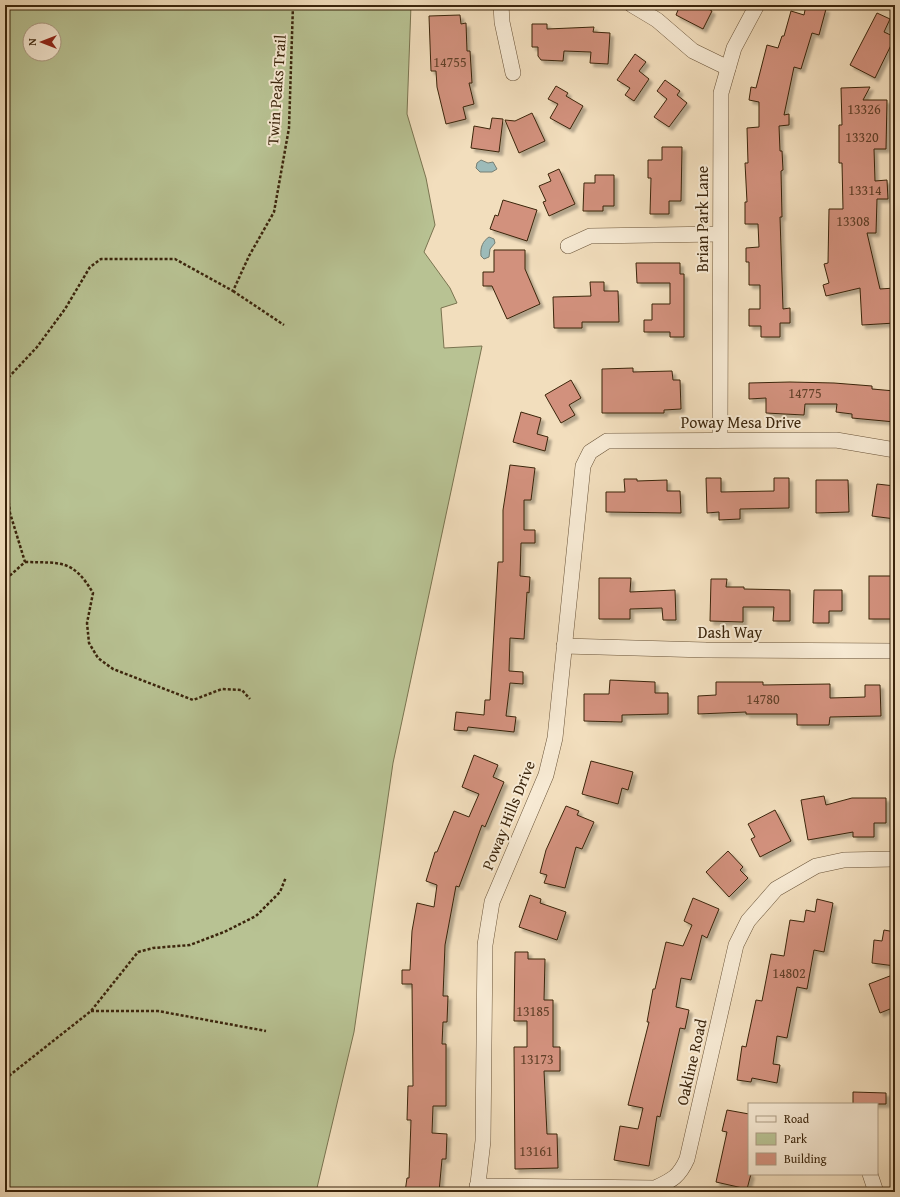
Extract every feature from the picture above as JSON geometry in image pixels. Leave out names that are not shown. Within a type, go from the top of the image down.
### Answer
[{"type":"street","points":[[501,5],[502,22],[513,74]]},
{"type":"street","points":[[632,5],[657,20],[693,51],[728,68]]},
{"type":"street","name":"Brian Park Lane","points":[[720,440],[721,93],[734,48],[757,5]]},
{"type":"street","points":[[568,246],[590,236],[720,234]]},
{"type":"street","name":"Poway Mesa Drive","points":[[590,452],[607,441],[720,440],[836,440],[895,450]]},
{"type":"street","name":"Poway Hills Drive","points":[[477,1189],[483,1141],[485,945],[492,902],[546,775],[555,738],[583,466],[590,452]]},
{"type":"street","name":"Dash Way","points":[[564,646],[706,650],[895,651]]},
{"type":"street","name":"Oakline Road","points":[[477,1189],[655,1188],[672,1180],[682,1171],[687,1159],[736,945],[748,921],[776,888],[816,866],[844,860],[895,859]]},
{"type":"street","points":[[870,1175],[876,1192]]},
{"type":"path","name":"Twin Peaks Trail","points":[[233,291],[248,256],[274,212],[288,128],[293,5]]},
{"type":"path","points":[[5,392],[8,378],[37,347],[64,309],[90,267],[101,259],[175,259],[233,291],[284,325]]},
{"type":"path","points":[[5,472],[10,513],[25,562]]},
{"type":"path","points":[[5,580],[25,562],[63,563],[83,576],[93,593],[87,623],[89,643],[98,658],[113,669],[193,700],[222,689],[242,690],[250,699]]},
{"type":"path","points":[[5,1079],[91,1011],[138,952],[153,948],[190,945],[224,932],[256,916],[280,892],[286,877]]},
{"type":"path","points":[[91,1011],[158,1011],[266,1031]]},
{"type":"green space","points":[[5,5],[411,5],[407,114],[426,178],[435,225],[424,252],[450,288],[457,303],[441,308],[444,348],[482,346],[393,763],[354,1032],[316,1192],[5,1192]]},
{"type":"water","points":[[481,160],[488,163],[493,162],[497,169],[492,172],[480,172],[476,168],[477,163]]},
{"type":"water","points":[[489,237],[494,239],[495,243],[490,249],[489,257],[484,259],[481,256],[482,247],[485,240]]},
{"type":"building","points":[[680,5],[701,5],[712,11],[703,29],[676,15]]},
{"type":"building","points":[[806,5],[826,9],[819,35],[812,33],[801,69],[794,67],[784,115],[789,114],[789,125],[779,126],[780,151],[782,151],[783,170],[781,171],[782,217],[780,217],[783,309],[790,308],[790,323],[780,323],[780,337],[761,337],[761,326],[749,326],[749,309],[760,309],[760,285],[749,285],[749,262],[746,262],[746,248],[759,247],[758,224],[745,224],[745,202],[747,202],[745,163],[748,163],[747,128],[759,127],[759,102],[749,100],[751,87],[756,88],[767,45],[778,48],[782,36],[784,36],[791,11],[804,15]]},
{"type":"building","points":[[877,13],[890,19],[884,32],[895,37],[875,78],[850,65]]},
{"type":"building","points":[[460,15],[461,24],[466,23],[467,51],[470,51],[472,83],[469,83],[474,104],[463,107],[466,119],[446,124],[437,87],[436,71],[431,71],[429,16]]},
{"type":"building","points":[[532,24],[547,24],[547,29],[594,27],[593,32],[610,33],[608,64],[590,63],[591,52],[564,51],[563,61],[541,60],[538,56],[538,47],[532,47]]},
{"type":"building","points":[[635,54],[646,62],[639,71],[649,79],[634,101],[625,95],[630,88],[617,80]]},
{"type":"building","points":[[665,80],[680,91],[677,95],[687,103],[669,127],[654,117],[667,99],[657,91]]},
{"type":"building","points":[[556,86],[568,93],[566,96],[583,106],[570,129],[550,118],[558,104],[548,99]]},
{"type":"building","points":[[870,87],[863,100],[887,100],[886,149],[874,149],[875,181],[887,180],[888,199],[877,199],[876,233],[867,233],[880,289],[895,288],[895,323],[862,325],[860,288],[826,296],[823,285],[829,283],[824,264],[828,263],[829,209],[843,209],[842,163],[839,163],[839,125],[842,125],[841,88]]},
{"type":"building","points":[[532,113],[545,141],[519,153],[505,120],[515,121]]},
{"type":"building","points":[[492,118],[503,119],[499,152],[471,148],[474,126],[490,129]]},
{"type":"building","points":[[662,147],[682,147],[681,201],[669,201],[669,214],[650,214],[651,178],[648,178],[648,160],[662,160]]},
{"type":"building","points":[[559,169],[575,204],[549,216],[543,202],[546,201],[539,186],[551,181],[548,174]]},
{"type":"building","points":[[595,175],[614,175],[614,206],[603,206],[603,211],[583,211],[584,183],[595,183]]},
{"type":"building","points":[[503,200],[537,210],[527,241],[490,229],[495,215],[498,216]]},
{"type":"building","points":[[494,250],[525,250],[525,269],[540,304],[507,319],[492,286],[483,286],[483,272],[494,272]]},
{"type":"building","points":[[636,263],[680,263],[680,274],[684,274],[684,337],[670,337],[670,332],[644,332],[644,320],[652,320],[652,304],[670,304],[670,283],[637,283]]},
{"type":"building","points":[[590,282],[604,282],[604,291],[618,291],[619,322],[582,322],[582,328],[554,328],[553,297],[591,296]]},
{"type":"building","points":[[633,368],[633,372],[672,371],[673,380],[680,380],[681,409],[664,410],[664,413],[602,413],[602,369]]},
{"type":"building","points":[[571,380],[581,398],[569,405],[575,415],[561,423],[545,395]]},
{"type":"building","points":[[790,382],[872,386],[872,389],[895,391],[895,422],[852,418],[852,414],[836,412],[837,404],[805,404],[804,415],[766,413],[766,398],[749,399],[749,383]]},
{"type":"building","points":[[521,412],[541,418],[537,434],[548,437],[545,451],[513,442]]},
{"type":"building","points":[[510,465],[535,468],[531,500],[524,500],[524,530],[535,530],[535,543],[521,543],[520,576],[530,577],[529,593],[527,592],[524,639],[510,638],[509,671],[523,672],[523,684],[510,683],[506,716],[516,717],[514,732],[468,727],[467,731],[454,730],[456,712],[484,715],[485,700],[490,700],[498,562],[503,562],[503,510]]},
{"type":"building","points":[[706,478],[721,478],[721,492],[774,491],[774,478],[789,478],[789,508],[740,509],[740,519],[719,520],[719,512],[707,513]]},
{"type":"building","points":[[624,479],[637,479],[637,481],[667,480],[667,491],[680,491],[681,513],[606,512],[606,492],[625,492]]},
{"type":"building","points":[[816,480],[848,480],[849,512],[816,513]]},
{"type":"building","points":[[877,484],[895,486],[895,519],[872,516]]},
{"type":"building","points":[[869,576],[895,576],[895,619],[869,619]]},
{"type":"building","points":[[599,578],[631,578],[630,592],[675,590],[676,620],[663,620],[662,608],[630,609],[630,619],[599,619]]},
{"type":"building","points":[[711,579],[727,579],[726,587],[790,590],[790,621],[773,621],[774,607],[743,607],[743,622],[710,621]]},
{"type":"building","points":[[814,590],[842,590],[842,611],[829,611],[829,623],[813,623]]},
{"type":"building","points":[[610,680],[655,682],[655,693],[668,693],[668,714],[622,715],[622,722],[584,721],[584,694],[609,694]]},
{"type":"building","points":[[716,682],[763,682],[763,685],[830,684],[830,698],[865,697],[865,685],[880,685],[881,716],[830,717],[829,725],[797,725],[797,714],[746,714],[746,712],[698,714],[698,696],[716,695]]},
{"type":"building","points":[[474,755],[498,765],[493,777],[504,782],[485,827],[482,825],[459,887],[456,886],[445,945],[443,996],[448,996],[447,1022],[443,1022],[442,1044],[446,1044],[446,1106],[433,1106],[432,1133],[447,1134],[446,1159],[442,1159],[439,1192],[405,1192],[407,1178],[409,1178],[411,1120],[407,1120],[408,1086],[413,1086],[412,984],[402,984],[402,970],[410,970],[412,931],[417,903],[434,907],[437,885],[426,881],[435,852],[437,852],[454,811],[469,817],[479,794],[462,787]]},
{"type":"building","points":[[591,761],[633,772],[628,790],[622,788],[618,804],[582,794]]},
{"type":"building","points":[[824,796],[826,805],[852,798],[886,798],[886,823],[874,823],[874,837],[853,837],[853,832],[808,840],[801,800]]},
{"type":"building","points":[[566,806],[579,811],[577,815],[594,822],[582,849],[576,847],[565,888],[544,883],[547,875],[540,873],[546,850]]},
{"type":"building","points":[[775,810],[791,841],[760,857],[751,839],[755,837],[748,824]]},
{"type":"building","points":[[728,851],[743,867],[740,870],[748,878],[729,897],[706,872]]},
{"type":"building","points":[[530,895],[541,899],[540,903],[566,912],[557,940],[519,927]]},
{"type":"building","points":[[693,898],[719,909],[707,938],[702,935],[691,980],[681,978],[676,1007],[689,1010],[685,1029],[680,1028],[660,1117],[657,1116],[649,1166],[614,1160],[620,1126],[638,1129],[643,1108],[628,1105],[649,1022],[647,1022],[653,989],[655,989],[666,942],[683,946],[692,925],[684,921]]},
{"type":"building","points":[[817,899],[833,903],[824,952],[814,950],[807,989],[797,987],[787,1038],[777,1036],[773,1064],[780,1065],[777,1083],[752,1078],[751,1082],[737,1080],[742,1046],[746,1047],[756,1000],[762,1001],[771,954],[784,956],[790,920],[804,922],[806,910],[815,912]]},
{"type":"building","points":[[884,930],[895,932],[895,966],[872,963],[874,940],[882,941]]},
{"type":"building","points":[[515,952],[528,952],[528,959],[545,959],[544,1000],[553,1000],[553,1047],[560,1047],[560,1071],[544,1071],[547,1134],[557,1134],[558,1168],[515,1169],[514,1047],[527,1047],[527,1021],[514,1021]]},
{"type":"building","points":[[895,974],[895,1007],[880,1013],[869,984]]},
{"type":"building","points":[[853,1092],[886,1093],[886,1104],[853,1103]]},
{"type":"building","points":[[727,1110],[748,1114],[748,1175],[751,1175],[747,1189],[716,1182],[727,1132],[722,1131]]}]
